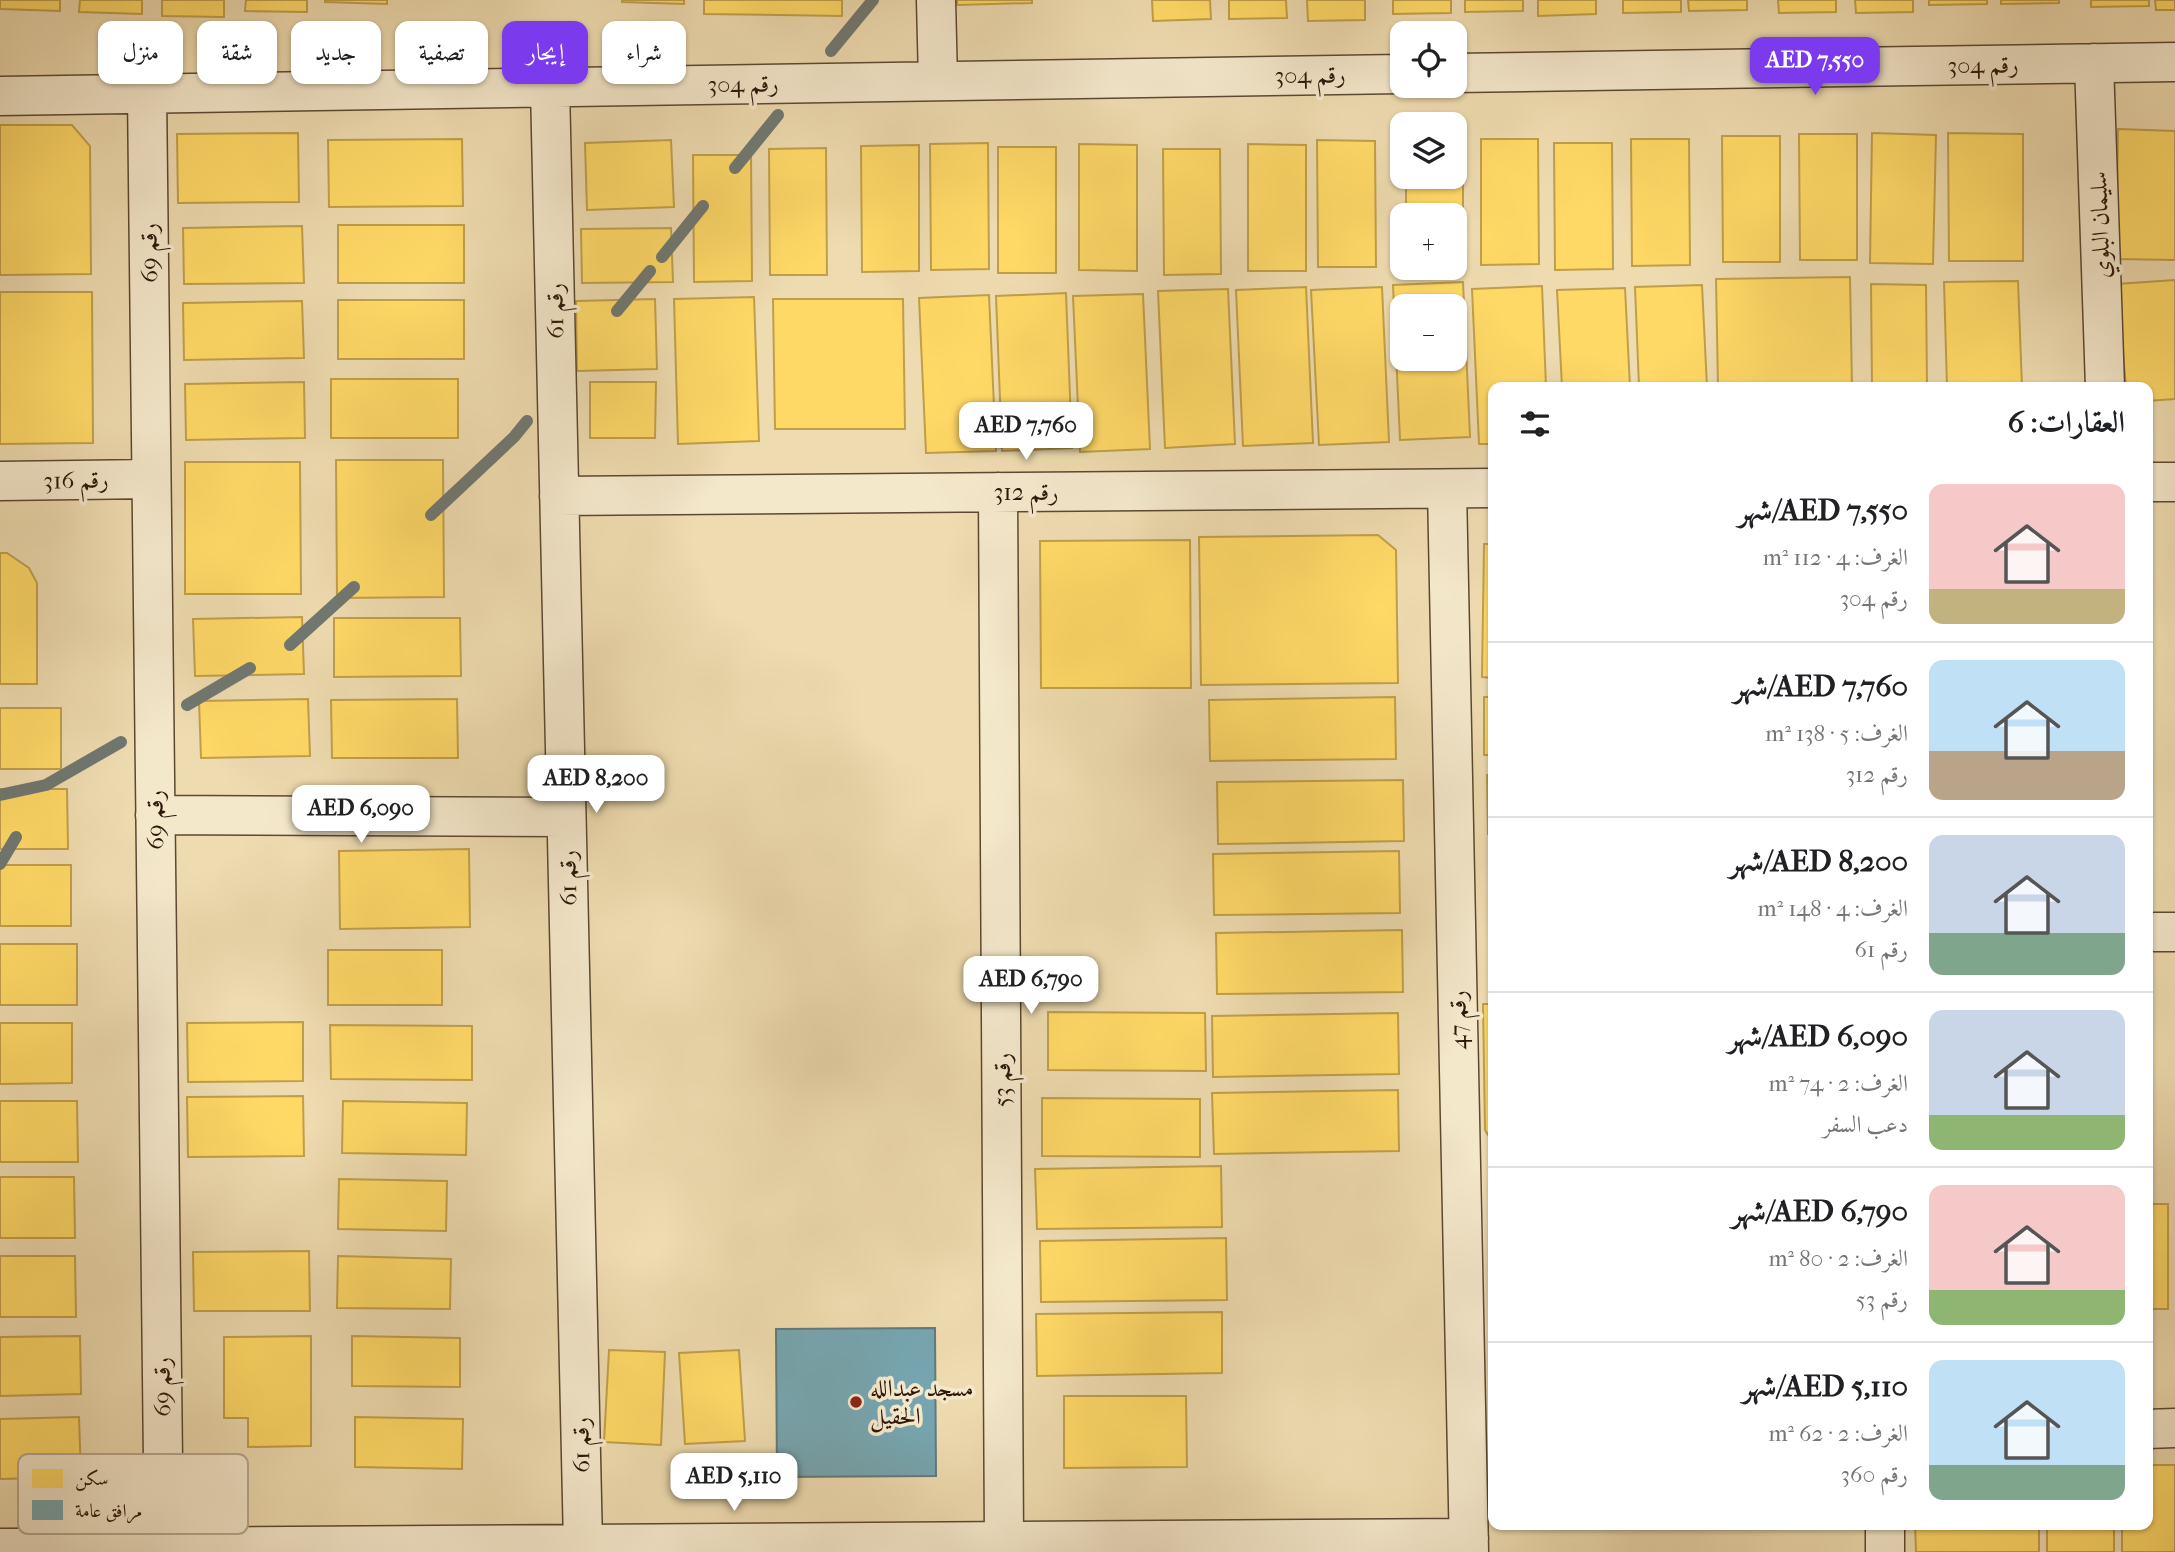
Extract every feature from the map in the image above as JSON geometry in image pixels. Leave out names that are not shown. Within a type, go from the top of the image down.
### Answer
[{"type":"street","points":[[936,0],[938,81]]},
{"type":"street","name":"رقم 304","points":[[1467,73],[2175,62]]},
{"type":"street","name":"سليمان البلوي","points":[[2094,63],[2105,382]]},
{"type":"street","name":"رقم 304","points":[[0,96],[1390,74]]},
{"type":"street","name":"رقم 61","points":[[550,87],[583,1544]]},
{"type":"street","name":"رقم 69","points":[[147,93],[162,1454]]},
{"type":"street","name":"رقم 316","points":[[0,481],[151,478]]},
{"type":"street","points":[[2153,482],[2175,482]]},
{"type":"street","name":"رقم 312","points":[[559,496],[1488,488]]},
{"type":"street","name":"رقم 47","points":[[1447,489],[1477,1194],[1469,1545]]},
{"type":"street","name":"رقم 53","points":[[998,492],[1004,1541]]},
{"type":"street","points":[[155,815],[566,817]]},
{"type":"street","points":[[2153,932],[2175,932]]},
{"type":"street","points":[[2153,1429],[2175,1428]]},
{"type":"street","points":[[1885,1530],[1885,1552]]},
{"type":"street","name":"رقم 69","points":[[163,1534],[163,1547]]},
{"type":"street","points":[[0,1548],[1004,1541],[1469,1545]]},
{"type":"building: سكن","points":[[0,0],[60,0],[60,11],[0,9]]},
{"type":"building: سكن","points":[[80,0],[142,0],[142,14],[79,12]]},
{"type":"building: سكن","points":[[162,0],[224,0],[224,17],[162,16]]},
{"type":"building: سكن","points":[[246,0],[307,0],[307,12],[245,11]]},
{"type":"building: سكن","points":[[387,0],[387,4],[325,2]]},
{"type":"building: سكن","points":[[684,0],[684,4],[622,2]]},
{"type":"building: سكن","points":[[704,0],[842,0],[842,16],[704,14]]},
{"type":"building: سكن","points":[[957,0],[1032,0],[1032,3],[957,5]]},
{"type":"building: سكن","points":[[1152,0],[1210,0],[1211,19],[1153,21]]},
{"type":"building: سكن","points":[[1229,0],[1286,0],[1287,18],[1229,19]]},
{"type":"building: سكن","points":[[1307,0],[1365,0],[1365,20],[1308,21]]},
{"type":"building: سكن","points":[[1393,0],[1451,0],[1451,13],[1393,14]]},
{"type":"building: سكن","points":[[1465,0],[1523,0],[1523,11],[1465,12]]},
{"type":"building: سكن","points":[[1538,0],[1596,0],[1596,14],[1538,16]]},
{"type":"building: سكن","points":[[1623,0],[1681,0],[1681,12],[1623,13]]},
{"type":"building: سكن","points":[[1688,0],[1747,0],[1747,10],[1689,11]]},
{"type":"building: سكن","points":[[1778,0],[1836,0],[1836,12],[1779,13]]},
{"type":"building: سكن","points":[[1855,0],[1913,0],[1913,12],[1856,13]]},
{"type":"building: سكن","points":[[1929,0],[1987,0],[1987,4],[1929,5]]},
{"type":"building: سكن","points":[[2001,0],[2059,0],[2059,3],[2001,4]]},
{"type":"building: سكن","points":[[2091,0],[2149,0],[2149,6],[2091,7]]},
{"type":"building: سكن","points":[[2155,0],[2175,0],[2175,10],[2156,10]]},
{"type":"building: سكن","points":[[0,125],[72,125],[90,146],[91,274],[0,275]]},
{"type":"building: سكن","points":[[2118,129],[2175,131],[2175,260],[2116,259]]},
{"type":"building: سكن","points":[[298,133],[299,202],[178,203],[177,134]]},
{"type":"building: سكن","points":[[1872,133],[1936,135],[1933,264],[1870,263]]},
{"type":"building: سكن","points":[[1948,133],[2023,134],[2023,261],[1949,261]]},
{"type":"building: سكن","points":[[1799,134],[1857,134],[1857,260],[1800,260]]},
{"type":"building: سكن","points":[[1722,136],[1780,136],[1780,262],[1723,262]]},
{"type":"building: سكن","points":[[462,139],[463,206],[329,207],[328,140]]},
{"type":"building: سكن","points":[[1481,139],[1538,139],[1539,264],[1481,265]]},
{"type":"building: سكن","points":[[1631,139],[1689,139],[1690,265],[1632,266]]},
{"type":"building: سكن","points":[[671,140],[674,207],[587,210],[585,143]]},
{"type":"building: سكن","points":[[1317,140],[1375,141],[1376,267],[1318,267]]},
{"type":"building: سكن","points":[[988,143],[989,269],[931,270],[930,144]]},
{"type":"building: سكن","points":[[1554,143],[1612,143],[1613,269],[1555,270]]},
{"type":"building: سكن","points":[[1079,144],[1137,145],[1137,271],[1079,270]]},
{"type":"building: سكن","points":[[1248,144],[1306,145],[1306,271],[1248,271]]},
{"type":"building: سكن","points":[[919,145],[919,271],[862,272],[861,146]]},
{"type":"building: سكن","points":[[998,147],[1056,147],[1056,273],[998,273]]},
{"type":"building: سكن","points":[[826,148],[827,275],[770,275],[769,149]]},
{"type":"building: سكن","points":[[1163,149],[1220,149],[1221,274],[1164,275]]},
{"type":"building: سكن","points":[[693,155],[751,155],[752,281],[694,282]]},
{"type":"building: سكن","points":[[1406,189],[1463,189],[1463,203],[1406,203]]},
{"type":"building: سكن","points":[[338,225],[464,225],[464,283],[338,283]]},
{"type":"building: سكن","points":[[302,226],[304,283],[184,284],[183,228]]},
{"type":"building: سكن","points":[[671,228],[673,282],[582,283],[581,229]]},
{"type":"building: سكن","points":[[1850,277],[1852,382],[1718,382],[1716,279]]},
{"type":"building: سكن","points":[[2175,280],[2175,399],[2153,401],[2153,382],[2126,382],[2117,284]]},
{"type":"building: سكن","points":[[2018,281],[2022,382],[1947,382],[1944,282]]},
{"type":"building: سكن","points":[[1463,282],[1464,294],[1393,294],[1393,285]]},
{"type":"building: سكن","points":[[1871,284],[1926,285],[1927,382],[1872,382]]},
{"type":"building: سكن","points":[[1702,285],[1707,382],[1639,382],[1635,287]]},
{"type":"building: سكن","points":[[1542,286],[1546,382],[1488,382],[1488,444],[1479,444],[1472,289]]},
{"type":"building: سكن","points":[[1306,287],[1313,443],[1243,446],[1236,290]]},
{"type":"building: سكن","points":[[1382,287],[1389,442],[1319,445],[1311,290]]},
{"type":"building: سكن","points":[[1625,288],[1630,382],[1562,382],[1557,290]]},
{"type":"building: سكن","points":[[1228,289],[1235,444],[1165,448],[1158,291]]},
{"type":"building: سكن","points":[[0,292],[92,292],[93,443],[0,444]]},
{"type":"building: سكن","points":[[1066,293],[1072,448],[1002,451],[996,296]]},
{"type":"building: سكن","points":[[1143,294],[1150,449],[1080,452],[1073,296]]},
{"type":"building: سكن","points":[[989,295],[996,451],[926,453],[919,298]]},
{"type":"building: سكن","points":[[754,297],[759,441],[678,444],[674,299]]},
{"type":"building: سكن","points":[[655,299],[657,369],[577,371],[576,301]]},
{"type":"building: سكن","points":[[773,299],[903,299],[905,429],[775,429]]},
{"type":"building: سكن","points":[[338,300],[464,300],[464,359],[338,359]]},
{"type":"building: سكن","points":[[302,301],[304,358],[184,360],[183,303]]},
{"type":"building: سكن","points":[[1397,371],[1467,371],[1470,437],[1400,440]]},
{"type":"building: سكن","points":[[331,379],[458,379],[458,438],[331,438]]},
{"type":"building: سكن","points":[[304,382],[305,438],[186,440],[185,384]]},
{"type":"building: سكن","points":[[590,382],[656,382],[655,438],[590,438]]},
{"type":"building: سكن","points":[[336,460],[443,460],[444,597],[337,598]]},
{"type":"building: سكن","points":[[185,462],[300,462],[301,594],[185,594]]},
{"type":"building: سكن","points":[[1378,535],[1396,550],[1398,683],[1201,685],[1199,537]]},
{"type":"building: سكن","points":[[1190,540],[1191,688],[1041,688],[1040,541]]},
{"type":"building: سكن","points":[[1484,544],[1488,544],[1488,678],[1482,677]]},
{"type":"building: سكن","points":[[0,553],[7,553],[29,568],[37,583],[37,684],[0,684]]},
{"type":"building: سكن","points":[[302,617],[304,674],[195,676],[193,619]]},
{"type":"building: سكن","points":[[334,618],[460,618],[461,676],[334,677]]},
{"type":"building: سكن","points":[[1395,697],[1396,759],[1210,761],[1209,700]]},
{"type":"building: سكن","points":[[1484,697],[1488,697],[1488,755],[1484,755]]},
{"type":"building: سكن","points":[[308,699],[310,756],[201,758],[199,701]]},
{"type":"building: سكن","points":[[457,699],[458,758],[332,758],[331,700]]},
{"type":"building: سكن","points":[[0,708],[61,708],[61,769],[0,769]]},
{"type":"building: سكن","points":[[1403,780],[1404,841],[1218,844],[1217,782]]},
{"type":"building: سكن","points":[[0,789],[67,789],[68,849],[0,849]]},
{"type":"building: سكن","points":[[469,849],[470,927],[340,929],[339,851]]},
{"type":"building: سكن","points":[[1399,851],[1400,913],[1214,915],[1213,854]]},
{"type":"building: سكن","points":[[0,865],[71,865],[71,926],[0,926]]},
{"type":"building: سكن","points":[[1402,930],[1403,992],[1217,994],[1216,933]]},
{"type":"building: سكن","points":[[0,944],[77,944],[77,1005],[0,1005]]},
{"type":"building: سكن","points":[[328,950],[442,950],[442,1005],[328,1005]]},
{"type":"building: سكن","points":[[1483,1004],[1488,1004],[1488,1135],[1485,1130]]},
{"type":"building: سكن","points":[[1048,1012],[1205,1013],[1206,1071],[1048,1070]]},
{"type":"building: سكن","points":[[1398,1013],[1399,1074],[1213,1077],[1212,1016]]},
{"type":"building: سكن","points":[[303,1022],[303,1081],[188,1082],[187,1023]]},
{"type":"building: سكن","points":[[0,1023],[72,1023],[72,1083],[0,1084]]},
{"type":"building: سكن","points":[[330,1025],[472,1026],[472,1080],[331,1079]]},
{"type":"building: سكن","points":[[1398,1090],[1399,1151],[1214,1154],[1212,1093]]},
{"type":"building: سكن","points":[[303,1096],[304,1156],[188,1157],[187,1097]]},
{"type":"building: سكن","points":[[1042,1098],[1200,1099],[1200,1157],[1042,1156]]},
{"type":"building: سكن","points":[[0,1101],[77,1101],[78,1162],[0,1162]]},
{"type":"building: سكن","points":[[343,1101],[467,1103],[466,1155],[342,1153]]},
{"type":"building: سكن","points":[[1221,1166],[1222,1227],[1037,1229],[1035,1169]]},
{"type":"building: سكن","points":[[0,1177],[74,1177],[75,1238],[0,1238]]},
{"type":"building: سكن","points":[[339,1179],[447,1181],[446,1231],[338,1229]]},
{"type":"building: سكن","points":[[2153,1204],[2168,1204],[2168,1309],[2153,1309]]},
{"type":"building: سكن","points":[[1226,1238],[1227,1300],[1041,1302],[1040,1241]]},
{"type":"building: سكن","points":[[309,1251],[310,1311],[194,1311],[193,1252]]},
{"type":"building: سكن","points":[[0,1256],[75,1256],[76,1317],[0,1317]]},
{"type":"building: سكن","points":[[338,1256],[451,1259],[450,1309],[337,1308]]},
{"type":"building: سكن","points":[[1222,1312],[1222,1373],[1037,1376],[1036,1314]]},
{"type":"building: سكن","points":[[80,1336],[81,1394],[0,1396],[0,1337]]},
{"type":"building: سكن","points":[[311,1336],[311,1446],[248,1447],[248,1418],[224,1418],[224,1337]]},
{"type":"building: سكن","points":[[352,1336],[460,1338],[460,1387],[352,1386]]},
{"type":"building: سكن","points":[[609,1350],[665,1352],[661,1445],[604,1442]]},
{"type":"building: سكن","points":[[739,1350],[745,1441],[685,1444],[679,1353]]},
{"type":"building: سكن","points":[[1064,1396],[1186,1396],[1187,1467],[1064,1468]]},
{"type":"building: سكن","points":[[79,1417],[80,1454],[18,1454],[18,1479],[0,1479],[0,1419]]},
{"type":"building: سكن","points":[[355,1417],[463,1419],[462,1469],[355,1467]]},
{"type":"building: سكن","points":[[2153,1465],[2175,1465],[2175,1552],[2122,1552],[2122,1530],[2153,1530]]},
{"type":"building: سكن","points":[[1915,1530],[2039,1530],[2039,1552],[1916,1552]]},
{"type":"building: سكن","points":[[2047,1530],[2114,1530],[2114,1552],[2047,1552]]},
{"type":"building: مرافق عامة","name":"مسجد عبدالله الحقيل","points":[[935,1328],[936,1476],[777,1477],[776,1329]]},
{"type":"waterway","points":[[831,51],[873,0]]},
{"type":"waterway","points":[[735,168],[778,115]]},
{"type":"waterway","points":[[662,257],[703,206]]},
{"type":"waterway","points":[[617,311],[650,271]]},
{"type":"waterway","points":[[431,515],[514,437],[527,421]]},
{"type":"waterway","points":[[290,645],[354,587]]},
{"type":"waterway","points":[[187,705],[250,668]]},
{"type":"waterway","points":[[0,795],[46,785],[121,742]]},
{"type":"waterway","points":[[0,864],[16,837]]},
{"type":"place","name":"مسجد عبدالله الحقيل","points":[[856,1402]]}]
